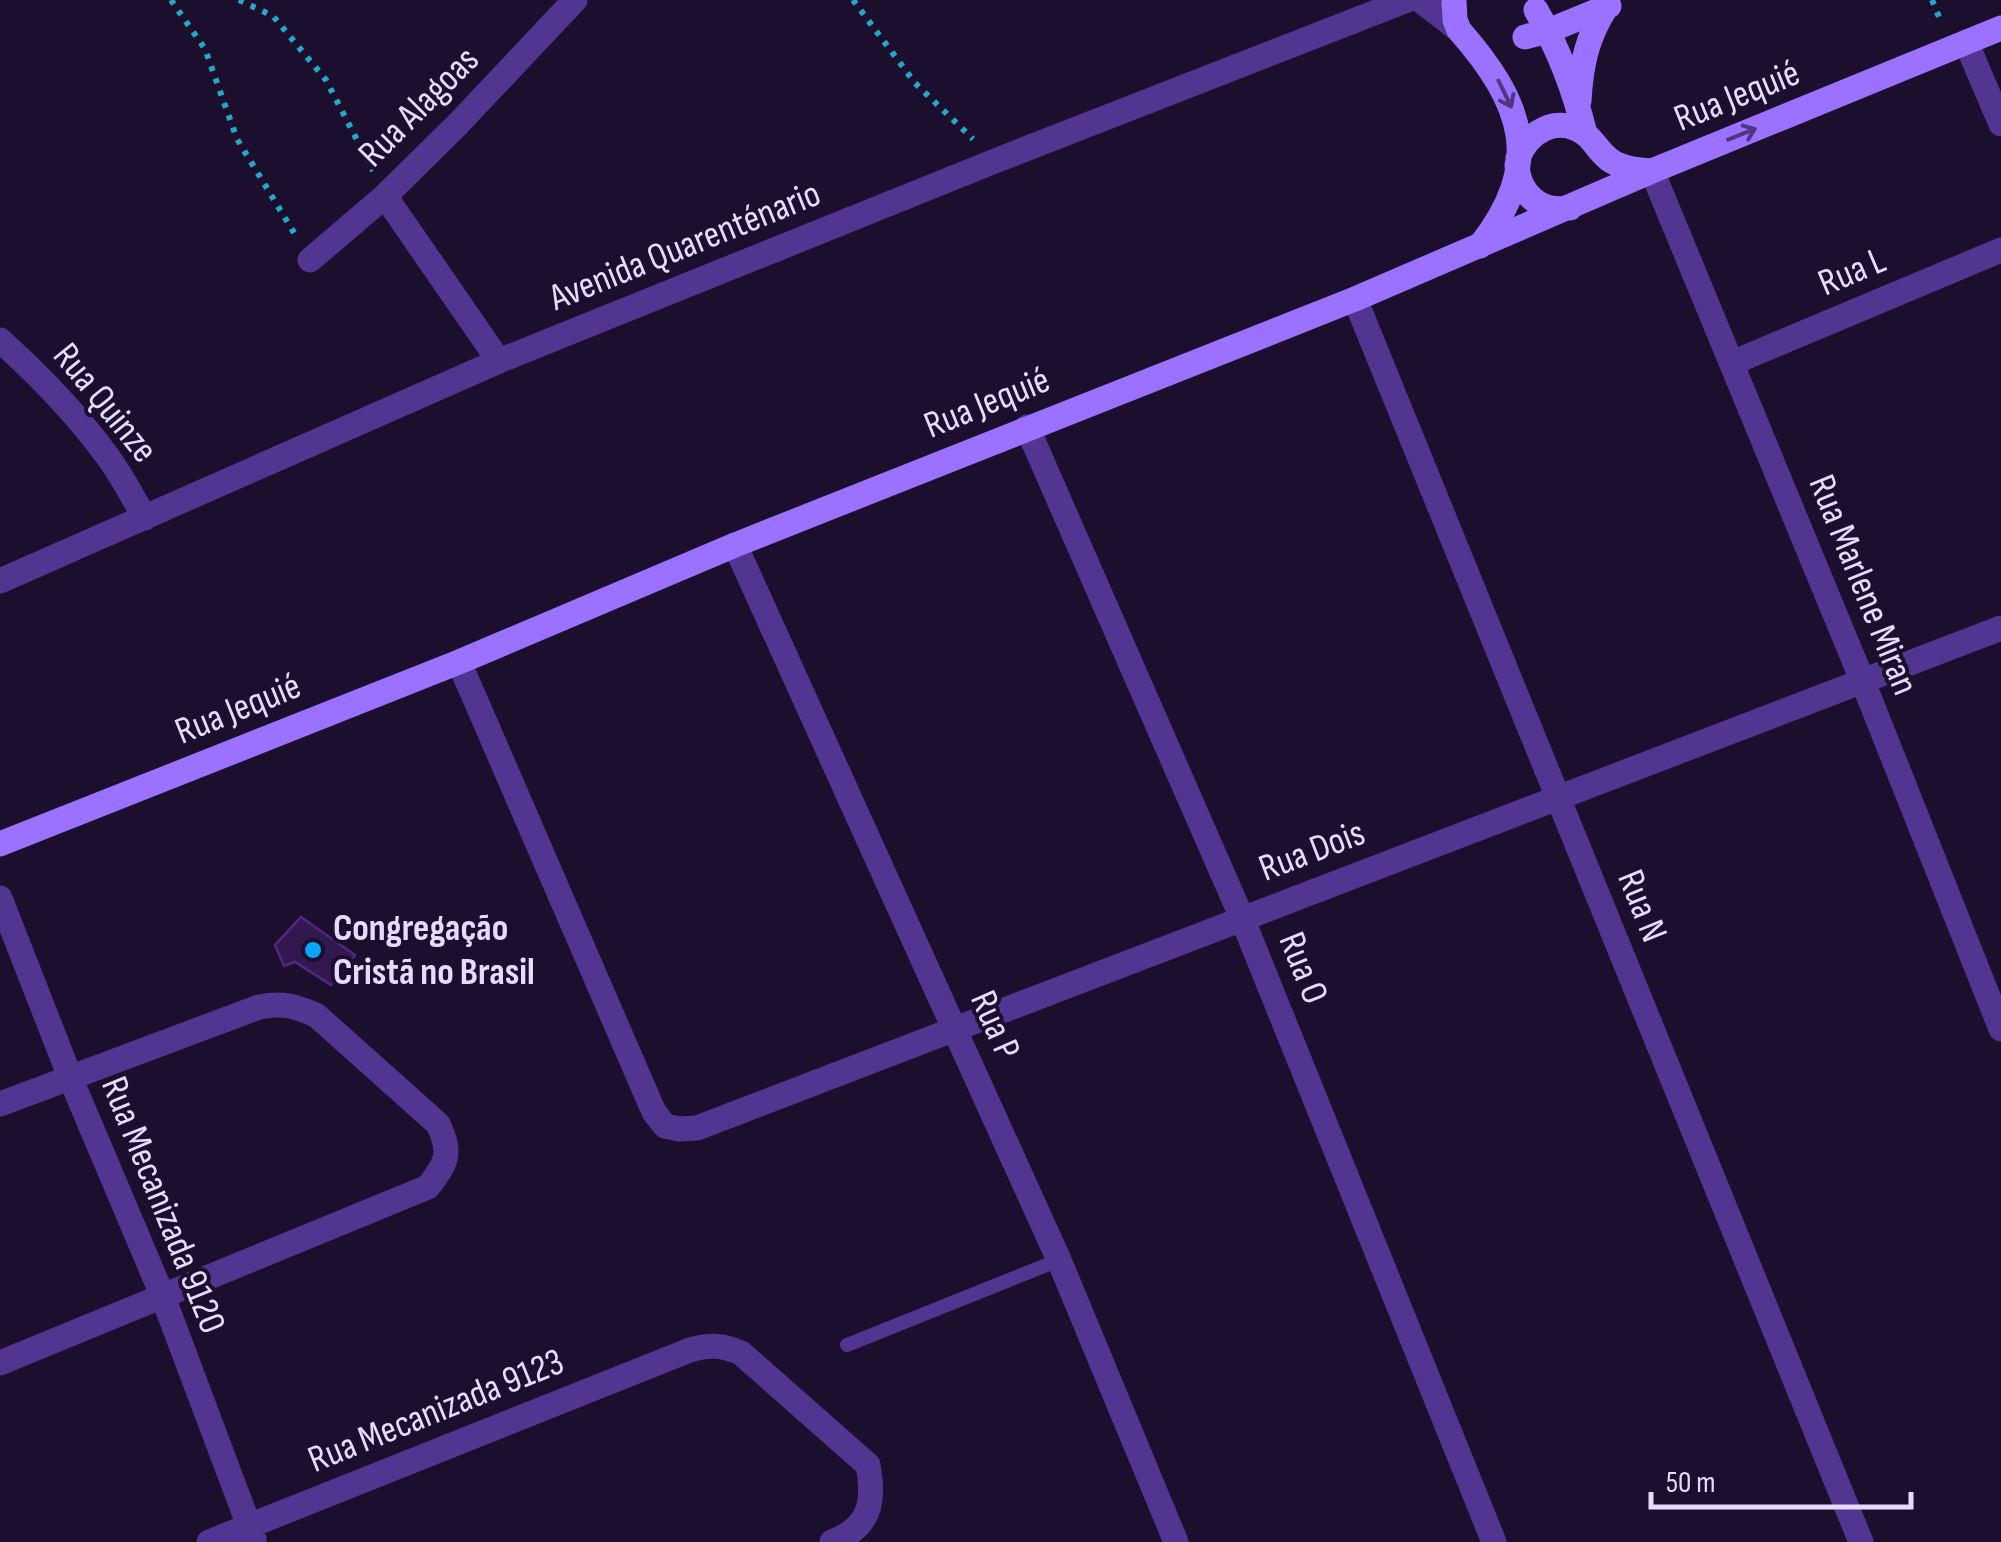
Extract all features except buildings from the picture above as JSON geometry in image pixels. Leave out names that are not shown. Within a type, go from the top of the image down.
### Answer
[{"type":"main road","points":[[1454,0],[1455,20],[1508,98],[1515,118],[1520,184],[1533,200],[1550,208],[1575,206],[1598,184],[1601,164],[1531,25]]},
{"type":"main road","points":[[1464,35],[1485,48],[1503,48],[1531,25],[1615,3]]},
{"type":"main road","points":[[1615,3],[1598,21],[1584,57],[1587,131],[1613,162],[1652,172]]},
{"type":"main road","name":"Rua Jequié","points":[[0,844],[458,662],[734,545],[1354,299],[2001,28]]},
{"type":"main road","points":[[1480,246],[1506,208],[1518,161],[1530,136],[1545,128],[1562,126],[1587,131]]},
{"type":"street","name":"Rua Alagoas","points":[[310,260],[385,196],[575,0]]},
{"type":"street","name":"Avenida Quarenténario","points":[[0,581],[499,361],[1406,0]]},
{"type":"street","points":[[1420,0],[1464,35]]},
{"type":"street","points":[[1966,42],[2001,124]]},
{"type":"street","name":"Rua Marlene Miran","points":[[1652,172],[1863,682],[2001,1029]]},
{"type":"street","points":[[385,196],[499,361]]},
{"type":"street","name":"Rua L","points":[[1732,363],[2001,250]]},
{"type":"street","name":"Rua N","points":[[1354,299],[1861,1542]]},
{"type":"street","name":"Rua Quinze","points":[[0,340],[43,379],[78,419],[109,459],[145,518]]},
{"type":"street","name":"Rua O","points":[[1028,427],[1242,918],[1494,1542]]},
{"type":"street","name":"Rua P","points":[[734,545],[1059,1260],[1176,1542]]},
{"type":"street","name":"Rua Dois","points":[[458,662],[654,1112],[664,1126],[679,1129],[697,1128],[2001,628]]},
{"type":"street","name":"Rua Mecanizada 9120","points":[[0,898],[163,1298],[252,1534]]},
{"type":"street","points":[[0,1104],[277,1003],[316,1016],[438,1124],[446,1142],[446,1163],[428,1188],[0,1363]]},
{"type":"street","name":"Rua Mecanizada 9123","points":[[209,1542],[252,1534],[710,1344],[741,1353],[868,1466],[873,1490],[867,1513],[842,1538]]},
{"type":"lane","points":[[847,1345],[1059,1260]]},
{"type":"path","points":[[171,0],[205,49],[237,139],[310,260]]},
{"type":"path","points":[[239,0],[273,16],[326,80],[385,196]]},
{"type":"path","points":[[853,0],[915,82],[995,161]]},
{"type":"place","name":"Congregação Cristã no Brasil","points":[[313,950]]}]
